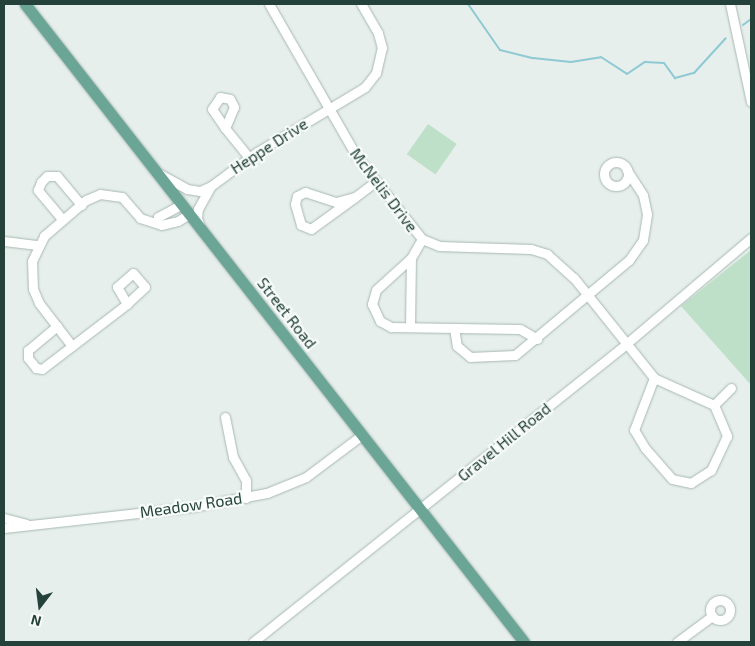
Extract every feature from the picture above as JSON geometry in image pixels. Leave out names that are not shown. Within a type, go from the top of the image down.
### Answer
[{"type":"main road","name":"Street Road","points":[[25,4],[524,642]]},
{"type":"street","name":"McNelis Drive","points":[[268,4],[328,109],[376,181],[422,239],[448,247],[540,251],[560,263],[654,378]]},
{"type":"street","name":"Heppe Drive","points":[[156,171],[187,190],[200,190],[211,186],[249,158],[365,87],[379,66],[381,40],[361,4]]},
{"type":"street","points":[[730,4],[751,102]]},
{"type":"street","points":[[225,128],[249,158]]},
{"type":"street","points":[[454,328],[460,352],[474,358],[515,355],[537,339],[635,254],[646,232],[648,214],[643,195],[627,170]]},
{"type":"street","points":[[62,219],[38,190],[41,182],[48,176],[57,176],[80,205]]},
{"type":"street","points":[[355,197],[336,202],[308,192],[301,193],[295,204],[299,222],[304,228],[317,228],[376,181]]},
{"type":"street","name":"Heppe Drive","points":[[202,230],[197,218],[198,209],[211,186]]},
{"type":"street","points":[[72,346],[33,289],[31,269],[38,244],[62,219],[80,205],[100,194],[114,194],[128,202],[140,218],[157,222],[169,224],[190,214]]},
{"type":"street","points":[[157,222],[158,217],[182,204]]},
{"type":"street","name":"Gravel Hill Road","points":[[253,642],[421,510],[626,344],[751,238]]},
{"type":"street","points":[[422,239],[411,258],[379,284],[372,304],[376,316],[385,324],[410,327],[520,329],[537,339]]},
{"type":"street","points":[[4,241],[38,244]]},
{"type":"street","points":[[410,327],[411,258]]},
{"type":"street","points":[[57,326],[28,350],[28,358],[36,368],[42,369],[127,304]]},
{"type":"street","points":[[654,378],[714,405],[728,436],[720,457],[711,470],[691,483],[672,479],[645,448],[634,430],[654,378]]},
{"type":"street","points":[[714,405],[731,388]]},
{"type":"street","points":[[225,417],[233,457],[246,480],[246,498]]},
{"type":"street","name":"Meadow Road","points":[[4,528],[246,498],[306,477],[362,435]]},
{"type":"street","points":[[4,518],[31,526]]},
{"type":"street","points":[[677,642],[712,616]]},
{"type":"green space","points":[[428,124],[457,144],[435,174],[407,154]]},
{"type":"green space","points":[[751,250],[751,385],[681,306]]},
{"type":"waterway","points":[[468,4],[500,50],[533,58],[571,62],[601,57],[627,74],[645,62],[664,63],[675,78],[694,73],[726,38]]},
{"type":"waterway","points":[[743,25],[751,19]]}]
